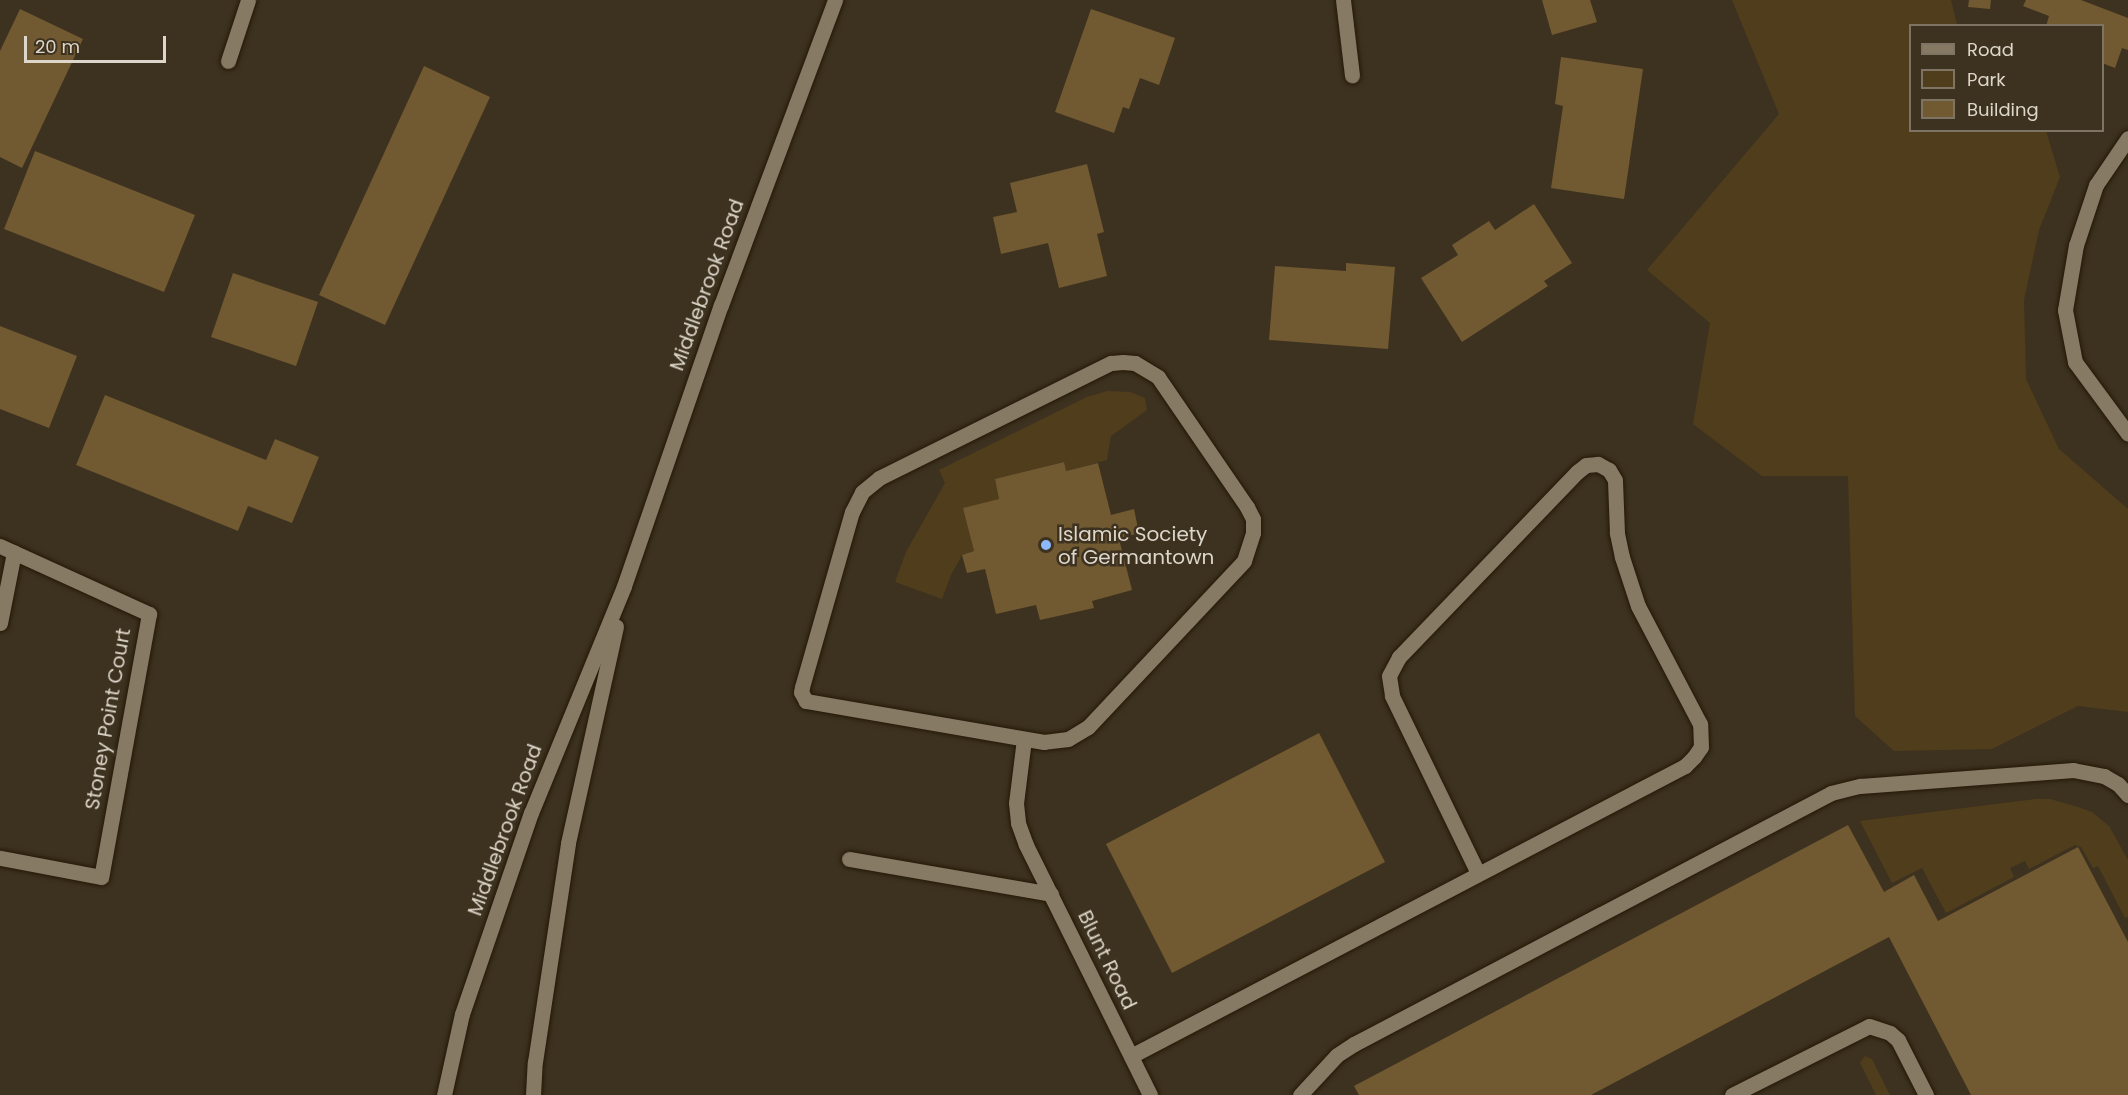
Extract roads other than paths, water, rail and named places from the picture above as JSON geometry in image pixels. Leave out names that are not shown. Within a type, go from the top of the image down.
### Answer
[{"type":"street","points":[[228,61],[248,0]]},
{"type":"street","name":"Middlebrook Road","points":[[444,1095],[462,1014],[531,813],[624,586],[717,316],[836,0]]},
{"type":"street","points":[[1343,0],[1352,75]]},
{"type":"street","points":[[2128,138],[2096,185],[2076,245],[2065,310],[2075,362],[2128,434]]},
{"type":"street","points":[[1111,363],[1135,363],[1158,377],[1247,507],[1253,519],[1250,547],[1244,561],[1088,728],[1068,740],[1057,742],[1024,739],[810,703],[803,698],[802,687],[852,512],[862,492],[879,478],[1111,363]]},
{"type":"street","points":[[1131,1056],[1685,766],[1701,747],[1700,724],[1638,606],[1629,583],[1617,533],[1613,475],[1598,464],[1586,465],[1576,472],[1399,657],[1389,676],[1392,696],[1478,873]]},
{"type":"street","name":"Stoney Point Court","points":[[0,623],[7,549],[149,614],[100,878],[0,858]]},
{"type":"street","name":"Middlebrook Road","points":[[533,1095],[568,843],[624,586]]},
{"type":"street","name":"Blunt Road","points":[[1024,739],[1016,803],[1018,823],[1026,844],[1150,1095]]},
{"type":"street","points":[[1300,1095],[1337,1055],[1354,1044],[1831,793],[1860,786],[2073,770],[2104,776],[2118,784],[2128,795]]},
{"type":"street","points":[[849,859],[1051,894]]},
{"type":"street","points":[[1732,1095],[1869,1026],[1890,1033],[1898,1040],[1926,1095]]},
{"type":"place","name":"Islamic Society of Germantown","points":[[1046,545]]}]
